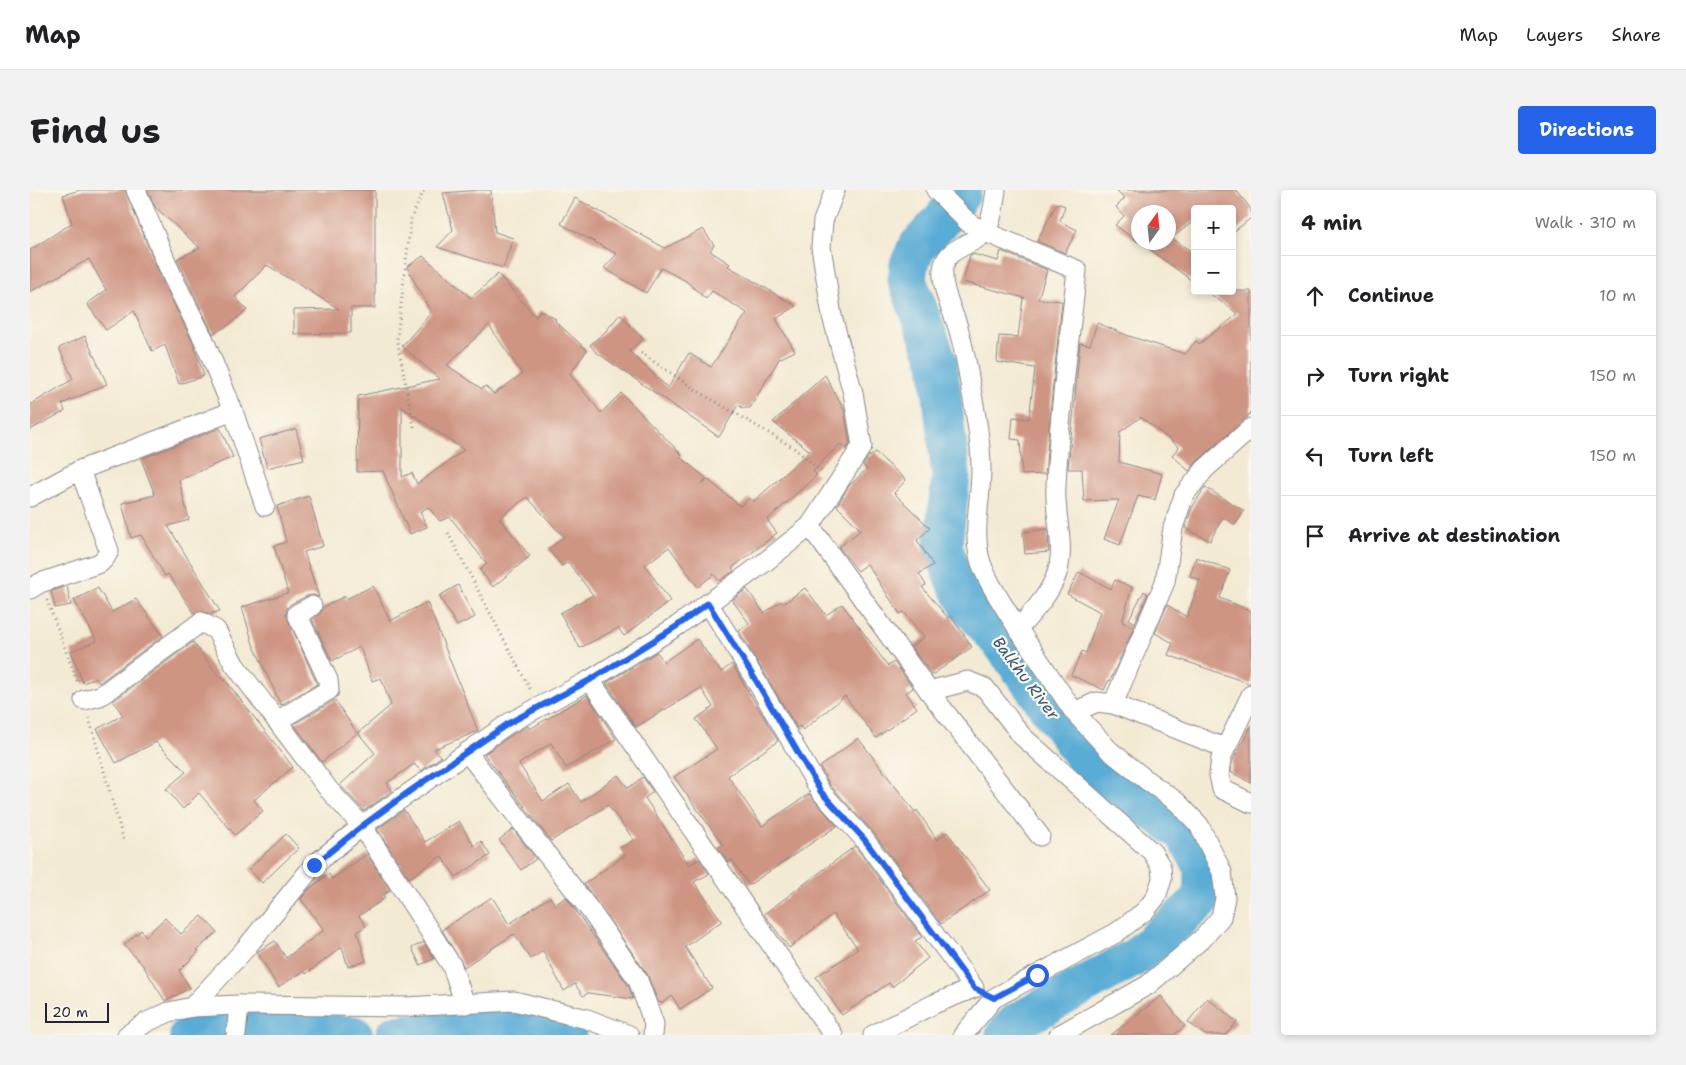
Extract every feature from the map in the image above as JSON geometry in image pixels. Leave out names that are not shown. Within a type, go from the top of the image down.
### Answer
[{"type":"street","points":[[136,190],[173,278],[204,340],[233,411],[265,506]]},
{"type":"street","points":[[192,1007],[246,949],[314,865],[362,826],[509,723],[590,680],[677,626],[810,526],[862,446],[853,393],[832,316],[821,247],[823,221],[835,190]]},
{"type":"street","points":[[996,190],[991,221],[977,228],[972,241],[953,252],[945,261],[943,271],[946,293],[964,350],[979,437],[981,469],[977,538],[979,558],[1018,629],[1074,712],[1110,751],[1177,802],[1199,825],[1222,872],[1225,898],[1221,917],[1204,938],[1148,984],[1059,1035]]},
{"type":"street","points":[[937,191],[977,228],[1077,270],[1058,433],[1055,498],[1061,547],[1059,567],[1051,586],[1035,610],[1018,629]]},
{"type":"street","points":[[30,497],[80,470],[233,411]]},
{"type":"street","points":[[1113,704],[1165,582],[1172,528],[1184,495],[1205,468],[1251,428]]},
{"type":"street","points":[[30,589],[40,583],[100,563],[109,551],[80,470]]},
{"type":"street","points":[[810,526],[929,690],[1040,836]]},
{"type":"street","points":[[708,603],[763,692],[821,792],[864,839],[974,988],[994,998]]},
{"type":"street","points":[[277,721],[329,690],[328,680],[297,614],[312,606]]},
{"type":"street","points":[[84,700],[100,696],[201,622],[216,630],[234,664],[329,790],[362,826],[452,966],[465,1004]]},
{"type":"street","points":[[590,680],[833,1035]]},
{"type":"street","points":[[929,690],[968,681],[985,688],[1022,736],[1152,852],[1161,867],[1162,879],[1156,897],[1145,911],[1116,933],[994,998],[963,1035]]},
{"type":"street","points":[[1251,695],[1225,748],[1221,758],[1219,774],[1222,789],[1251,803]]},
{"type":"street","points":[[1074,712],[1097,702],[1113,704],[1225,748]]},
{"type":"street","points":[[467,752],[590,910],[638,980],[654,1024],[653,1035]]},
{"type":"street","points":[[873,1035],[934,1004],[974,988]]},
{"type":"street","points":[[127,1035],[147,1022],[169,1012],[192,1007],[238,1019],[514,1001],[587,1020],[629,1035]]},
{"type":"path","points":[[414,427],[397,339],[411,220],[424,190]]},
{"type":"path","points":[[641,353],[696,390],[794,448],[836,484]]},
{"type":"path","points":[[448,533],[539,707]]},
{"type":"green space","points":[[952,190],[982,190],[946,213]]},
{"type":"building","points":[[80,190],[125,190],[163,282],[194,345],[204,376],[179,384],[165,345],[152,351],[134,311],[106,330],[87,304],[106,290],[89,259],[30,292],[30,250],[72,223],[63,195]]},
{"type":"building","points":[[148,190],[375,190],[375,308],[351,308],[351,333],[294,334],[294,310],[339,309],[267,265],[235,297],[247,310],[230,324],[213,334],[177,259],[200,248],[155,207]]},
{"type":"building","points":[[491,190],[495,232],[513,238],[503,268],[437,247],[453,230],[443,193]]},
{"type":"building","points":[[1116,190],[1236,190],[1251,209],[1251,218],[1236,230],[1236,205],[1191,205],[1191,223],[1176,235],[1176,205],[1131,205],[1131,237],[1115,225],[1124,216],[1116,207],[1125,198]]},
{"type":"building","points":[[575,198],[665,248],[703,229],[714,245],[710,251],[730,264],[728,266],[796,306],[776,319],[795,351],[779,359],[750,408],[743,408],[738,405],[719,437],[596,352],[590,345],[606,331],[620,314],[643,339],[629,351],[668,388],[689,353],[711,367],[747,313],[712,291],[706,299],[686,281],[661,268],[646,293],[604,268],[617,254],[561,224]]},
{"type":"building","points":[[1057,203],[1065,206],[1060,221],[1077,230],[1065,253],[1037,241]]},
{"type":"building","points":[[1176,241],[1191,251],[1191,280],[1151,250],[1176,250]]},
{"type":"building","points":[[1001,251],[1047,270],[1038,299],[1062,301],[1045,474],[1022,475],[1020,440],[1011,439],[1013,417],[1029,419],[1035,368],[997,362],[999,336],[1018,337],[1023,298],[1025,298],[963,282],[970,255],[973,254],[998,261]]},
{"type":"building","points":[[423,256],[471,298],[498,274],[536,317],[540,310],[556,319],[555,321],[587,350],[570,374],[601,413],[621,393],[682,455],[680,457],[706,478],[702,484],[707,479],[740,506],[750,498],[753,502],[810,451],[773,422],[825,375],[844,410],[850,444],[846,450],[840,444],[813,471],[817,475],[767,520],[777,533],[732,568],[734,571],[719,581],[714,574],[698,587],[669,547],[645,565],[670,601],[624,636],[618,628],[580,648],[560,613],[593,595],[568,562],[562,566],[548,549],[564,537],[527,497],[499,518],[530,556],[493,587],[480,570],[487,564],[450,517],[440,521],[428,507],[420,512],[427,527],[410,534],[383,471],[357,472],[358,396],[440,379],[402,346],[431,313],[407,267]],"holes":[[[489,325],[522,374],[494,394],[485,386],[482,389],[447,365]],[[402,407],[464,450],[417,484],[412,473],[402,477]]]},
{"type":"building","points":[[1236,291],[1251,291],[1251,413],[1189,471],[1172,455],[1179,447],[1141,417],[1120,432],[1119,462],[1162,474],[1155,500],[1138,496],[1120,545],[1104,539],[1119,500],[1084,501],[1082,469],[1068,469],[1080,343],[1090,345],[1097,323],[1129,336],[1185,354],[1196,341],[1199,344],[1238,314],[1212,295],[1236,295]]},
{"type":"building","points":[[85,336],[107,384],[62,404],[65,411],[30,430],[30,405],[73,379],[59,348]]},
{"type":"building","points":[[220,428],[233,457],[179,480],[189,520],[168,526],[220,611],[210,614],[201,611],[194,613],[168,574],[165,576],[141,535],[131,538],[122,503],[155,495],[141,459]]},
{"type":"building","points":[[296,429],[304,459],[267,468],[259,439]]},
{"type":"building","points":[[875,452],[906,480],[894,493],[930,528],[917,540],[933,565],[919,574],[926,585],[922,587],[948,618],[951,616],[972,647],[932,675],[911,647],[924,637],[904,612],[900,614],[867,564],[858,571],[839,547],[861,530],[837,506],[848,487],[867,469],[863,465],[869,455],[870,457]]},
{"type":"building","points":[[1205,487],[1244,511],[1235,525],[1223,517],[1210,541],[1185,528],[1192,508]]},
{"type":"building","points":[[309,496],[323,546],[304,552],[319,597],[307,596],[291,604],[287,608],[286,614],[317,684],[281,705],[253,644],[242,607],[288,593],[274,546],[286,542],[277,506]]},
{"type":"building","points":[[1048,529],[1049,552],[1025,554],[1023,532]]},
{"type":"building","points":[[1196,557],[1230,570],[1220,598],[1251,611],[1251,684],[1168,655],[1173,643],[1155,633],[1167,605],[1187,617],[1200,580],[1190,576]]},
{"type":"building","points":[[1079,572],[1111,589],[1115,580],[1132,587],[1122,622],[1134,627],[1110,681],[1104,690],[1071,675],[1082,651],[1086,653],[1100,612],[1067,594]]},
{"type":"building","points":[[458,585],[475,617],[457,626],[439,596]]},
{"type":"building","points":[[67,586],[71,605],[55,608],[51,591]]},
{"type":"building","points":[[373,586],[390,621],[427,602],[478,731],[434,749],[441,757],[421,771],[414,764],[387,783],[392,791],[364,811],[340,785],[375,753],[358,733],[391,705],[381,678],[372,681],[360,647],[332,661],[312,619],[321,612],[323,607],[345,596],[346,599]]},
{"type":"building","points":[[98,588],[112,612],[136,599],[163,636],[99,683],[96,678],[83,683],[71,651],[97,641],[74,600]]},
{"type":"building","points":[[805,588],[826,615],[842,604],[888,666],[894,662],[913,688],[906,693],[917,708],[876,738],[845,696],[803,730],[800,726],[797,728],[739,631],[749,623],[732,600],[747,589],[764,613],[781,601],[783,604]]},
{"type":"building","points":[[1144,591],[1148,594],[1135,623],[1129,619]]},
{"type":"building","points":[[697,639],[721,672],[732,664],[778,741],[728,776],[762,826],[809,794],[837,826],[749,885],[732,860],[728,862],[718,847],[723,845],[674,777],[717,749],[696,719],[713,707],[701,688],[636,727],[606,683],[657,652],[664,662]]},
{"type":"building","points":[[193,642],[293,767],[254,800],[263,811],[235,835],[199,793],[183,809],[166,789],[186,772],[156,742],[116,763],[97,729],[123,715],[113,701]]},
{"type":"building","points":[[587,695],[616,739],[566,768],[551,743],[519,764],[543,801],[569,784],[581,802],[618,775],[628,788],[643,777],[653,792],[645,798],[689,865],[699,859],[709,874],[694,882],[722,921],[685,947],[712,988],[680,1009],[672,996],[662,1003],[658,1002],[647,974],[584,884],[625,855],[620,848],[634,840],[608,805],[551,841],[484,754],[515,733],[528,726],[530,729]]},
{"type":"building","points":[[335,700],[357,733],[322,762],[294,724]]},
{"type":"building","points":[[1251,726],[1251,783],[1231,772],[1232,762]]},
{"type":"building","points":[[858,738],[915,812],[917,810],[937,840],[947,832],[990,890],[941,924],[873,832],[830,785],[820,767]]},
{"type":"building","points":[[404,810],[425,842],[459,821],[474,846],[481,841],[490,855],[456,877],[441,856],[409,878],[377,829]]},
{"type":"building","points":[[513,829],[536,859],[521,870],[499,840]]},
{"type":"building","points":[[286,834],[299,848],[262,883],[249,869]]},
{"type":"building","points":[[855,846],[922,937],[915,941],[928,958],[892,987],[889,983],[842,1015],[816,977],[858,949],[833,914],[789,948],[764,914]]},
{"type":"building","points":[[367,854],[390,890],[383,895],[385,898],[359,916],[366,926],[357,932],[366,961],[348,967],[342,947],[306,974],[304,971],[278,987],[257,952],[275,941],[286,958],[324,930],[301,899],[309,889],[329,874],[332,879]]},
{"type":"building","points":[[492,897],[509,924],[550,897],[555,905],[566,897],[628,985],[633,999],[588,993],[583,996],[575,984],[564,991],[543,951],[531,959],[514,934],[464,967],[442,930]]},
{"type":"building","points":[[202,916],[217,932],[197,950],[199,951],[179,971],[190,988],[165,1001],[142,964],[124,945],[141,930],[146,936],[165,918],[181,934]]},
{"type":"building","points":[[424,942],[434,959],[420,965],[412,948]]},
{"type":"building","points":[[1161,996],[1185,1026],[1174,1035],[1111,1035]]},
{"type":"building","points":[[1207,998],[1237,1022],[1226,1035],[1205,1035],[1188,1022]]},
{"type":"waterway","name":"Balkhu River","points":[[962,190],[940,222],[917,247],[909,265],[907,280],[938,362],[951,476],[943,545],[952,575],[969,606],[1006,649],[1083,756],[1116,785],[1184,833],[1204,868],[1203,898],[1137,956],[1017,1022],[1005,1035]]},
{"type":"waterway","name":"Balkhu River","points":[[395,1035],[520,1022],[567,1035]]},
{"type":"waterway","name":"Balkhu River","points":[[189,1035],[192,1033],[262,1030],[354,1035]]},
{"type":"route","points":[[314,865],[362,826],[410,791],[509,723],[590,680],[677,626],[708,603],[821,792],[864,839],[974,988],[994,998],[1037,975]]}]
